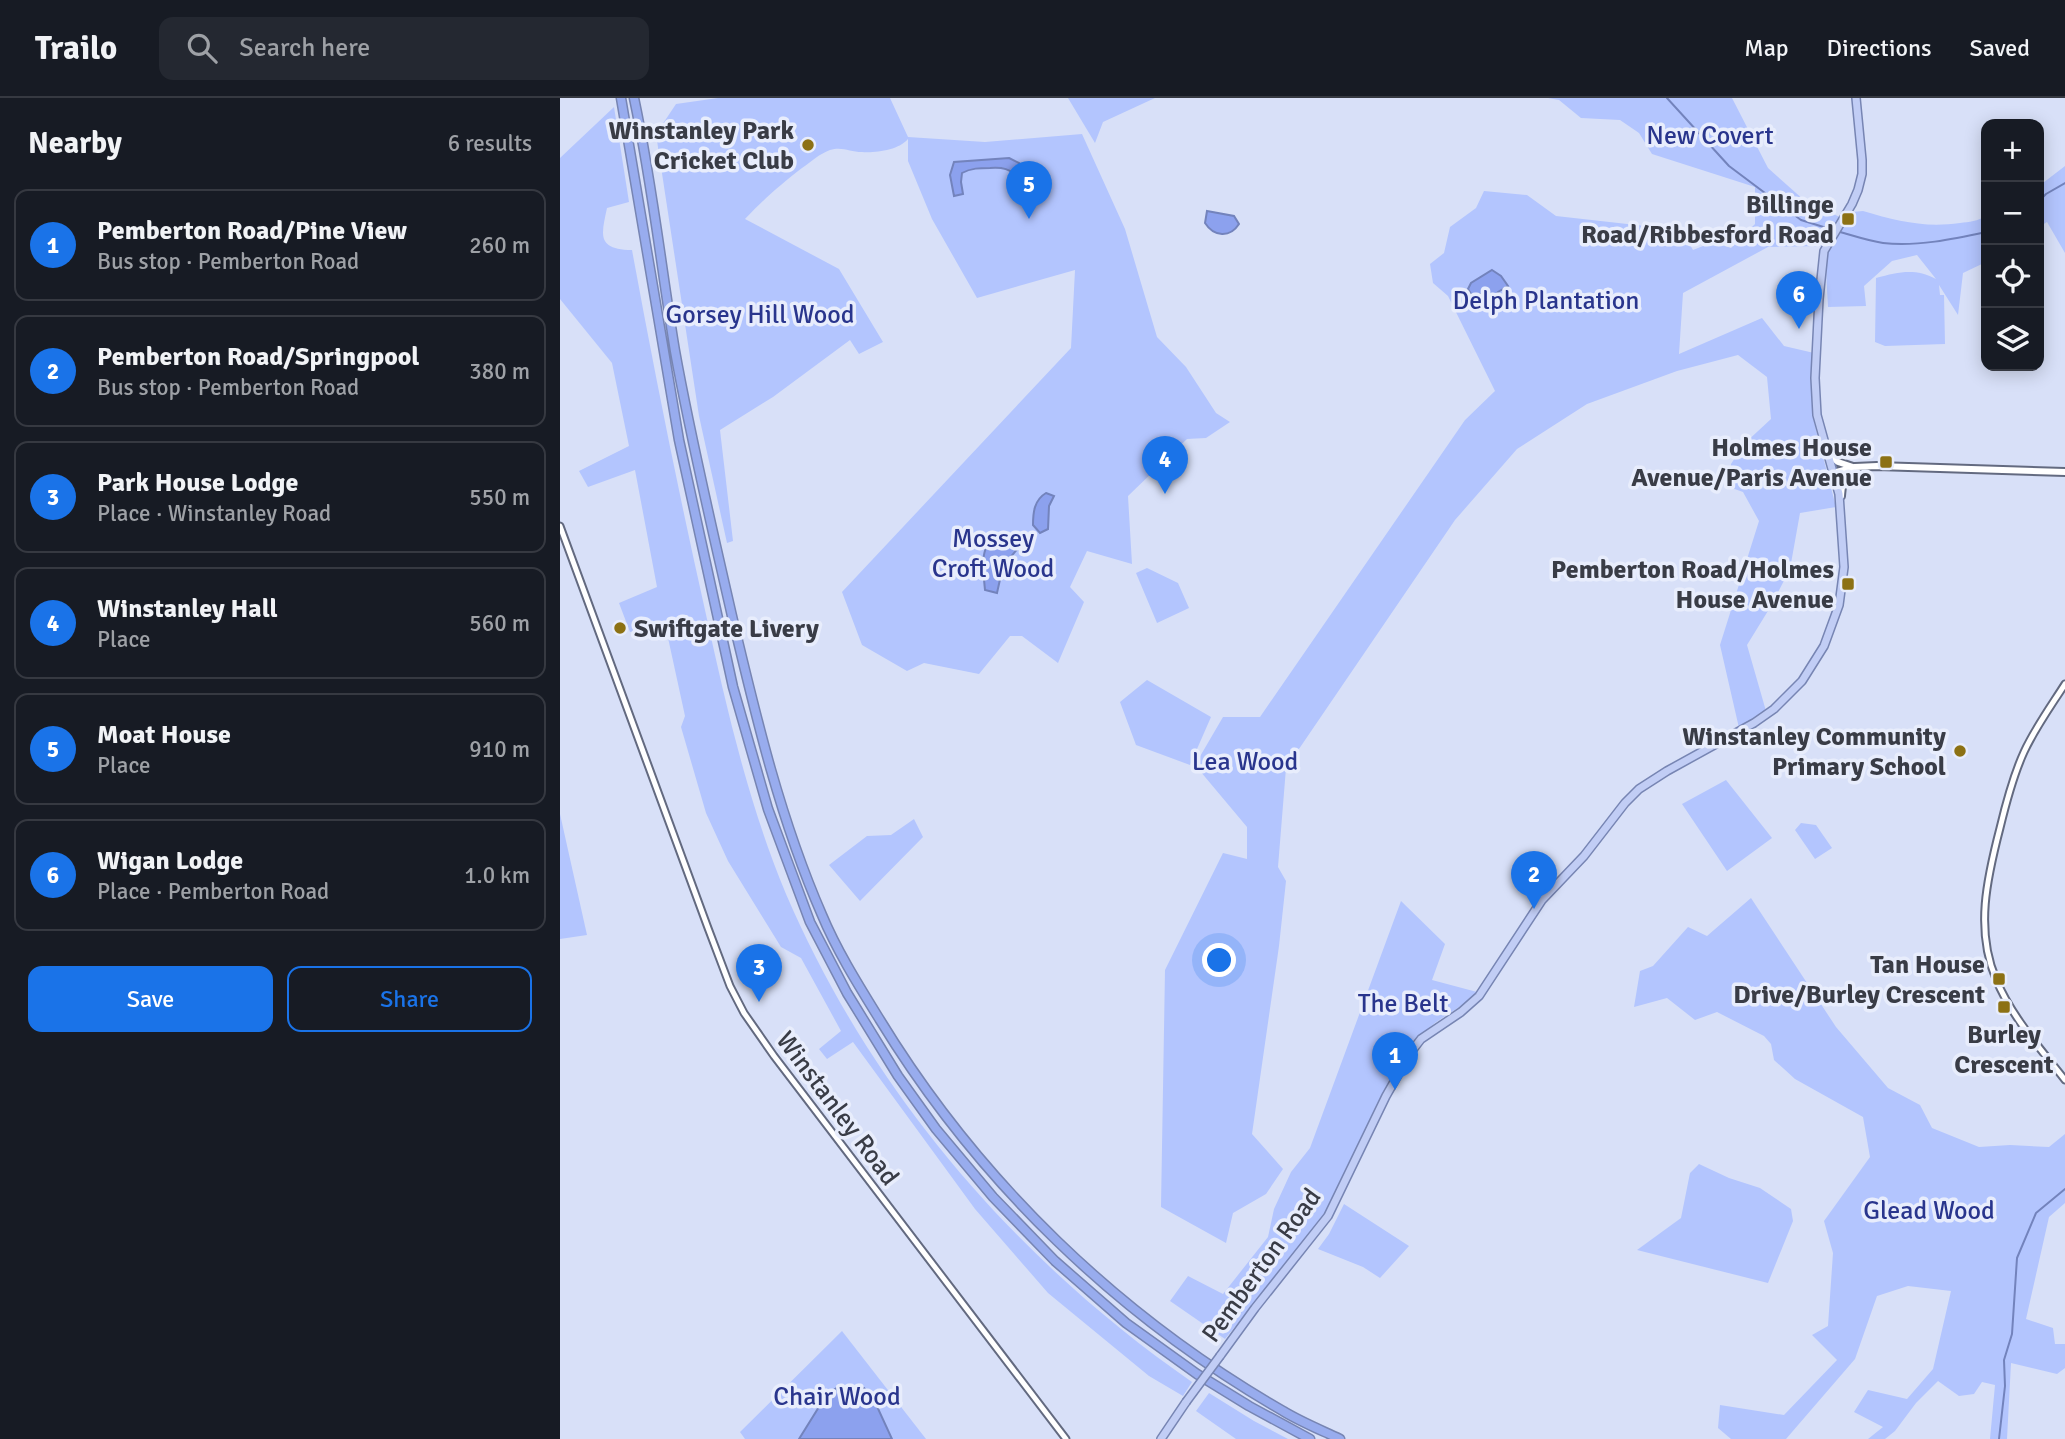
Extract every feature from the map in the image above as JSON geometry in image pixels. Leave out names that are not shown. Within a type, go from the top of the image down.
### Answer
[{"type":"highway","points":[[621,98],[679,440],[733,687],[768,808],[810,922],[847,993],[898,1076],[936,1129],[993,1197],[1055,1261],[1126,1323],[1197,1374],[1310,1439]]},
{"type":"highway","points":[[635,98],[676,351],[703,492],[775,785],[822,917],[897,1048],[959,1135],[1036,1222],[1127,1305],[1206,1364],[1286,1413],[1340,1439]]},
{"type":"main road","name":"Pemberton Road","points":[[1161,1439],[1255,1308],[1328,1216],[1386,1096],[1421,1039],[1461,1012],[1479,996],[1542,900],[1584,856],[1639,789],[1764,717],[1786,698],[1810,670],[1829,635],[1842,591],[1844,566],[1840,503],[1818,420],[1815,378],[1824,251],[1852,204],[1862,174],[1856,98]]},
{"type":"main road","points":[[1826,451],[1838,462],[1855,467]]},
{"type":"main road","points":[[1840,503],[1845,476],[1877,466]]},
{"type":"main road","points":[[1833,473],[1855,467],[1877,466],[2065,472]]},
{"type":"street","name":"Winstanley Road","points":[[560,526],[708,928],[730,986],[744,1013],[1066,1439]]},
{"type":"street","points":[[2065,684],[2028,743],[2017,769],[1993,857],[1984,916],[1987,950],[2001,990],[2014,1012],[2065,1080]]},
{"type":"green space","points":[[718,98],[890,98],[908,137],[985,142],[1082,134],[1125,229],[1157,337],[1186,367],[1216,413],[1230,422],[1206,438],[1187,439],[1128,496],[1132,564],[1087,551],[1070,587],[1084,602],[1058,663],[1022,636],[1010,636],[979,674],[924,663],[907,671],[862,645],[842,592],[1071,348],[1075,270],[977,298],[932,219],[908,161],[908,139],[899,146],[880,151],[830,150],[786,180],[745,219],[839,269],[883,342],[859,354],[850,340],[773,397],[720,430],[733,541],[727,543],[699,416],[656,134],[676,104]]},
{"type":"green space","points":[[1068,98],[1155,98],[1103,122],[1095,143]]},
{"type":"green space","points":[[1548,98],[1732,98],[1768,168],[1805,201],[1842,218],[1827,246],[1768,247],[1683,293],[1679,354],[1762,318],[1784,346],[1814,353],[1812,414],[1836,507],[1800,513],[1790,569],[1747,645],[1766,711],[1739,728],[1720,645],[1759,521],[1743,492],[1729,487],[1731,464],[1744,444],[1771,419],[1767,377],[1738,355],[1677,371],[1587,404],[1517,449],[1455,520],[1286,768],[1278,867],[1286,881],[1252,1134],[1283,1169],[1266,1194],[1233,1213],[1226,1243],[1161,1207],[1165,970],[1223,853],[1247,859],[1247,827],[1195,765],[1223,717],[1260,717],[1465,420],[1495,391],[1448,296],[1433,283],[1430,264],[1444,253],[1450,227],[1476,208],[1484,191],[1527,195],[1556,216],[1645,226],[1645,232],[1680,228],[1693,250],[1713,242],[1731,248],[1755,224],[1755,187],[1652,154],[1639,133],[1620,120],[1581,118],[1559,100]]},
{"type":"green space","points":[[614,107],[629,202],[607,208],[603,226],[604,239],[612,247],[632,250],[676,475],[721,682],[760,825],[786,894],[821,967],[861,1037],[905,1103],[955,1166],[1009,1226],[1066,1282],[1128,1334],[1192,1382],[1183,1396],[1149,1376],[1048,1293],[975,1209],[853,1042],[827,1059],[819,1049],[841,1031],[801,958],[781,947],[728,861],[706,813],[681,727],[685,716],[665,624],[630,632],[619,603],[657,587],[635,470],[588,487],[579,471],[629,446],[612,363],[560,299],[560,158]]},
{"type":"green space","points":[[2065,166],[2065,253],[2047,222],[2044,224],[2044,182]]},
{"type":"green space","points":[[1863,211],[1899,221],[1934,225],[1981,218],[1981,264],[1963,273],[1958,315],[1939,285],[1940,295],[1944,295],[1945,344],[1885,346],[1875,342],[1876,278],[1907,272],[1921,273],[1936,279],[1917,255],[1892,261],[1864,286],[1866,306],[1828,307],[1825,252],[1852,212]]},
{"type":"green space","points":[[1147,568],[1178,583],[1189,608],[1157,623],[1136,573]]},
{"type":"green space","points":[[1147,680],[1211,717],[1190,765],[1136,745],[1120,702]]},
{"type":"green space","points":[[1726,780],[1772,838],[1727,871],[1682,804]]},
{"type":"green space","points":[[560,814],[587,935],[560,939]]},
{"type":"green space","points":[[914,819],[923,837],[860,901],[829,865],[867,836],[891,835]]},
{"type":"green space","points":[[1801,823],[1816,825],[1832,848],[1815,859],[1795,830]]},
{"type":"green space","name":"Glead Wood","points":[[1751,898],[1836,1027],[1888,1088],[1920,1105],[1932,1128],[1979,1147],[2049,1147],[2065,1134],[2065,1203],[2049,1217],[2026,1319],[2053,1328],[2055,1344],[2065,1344],[2065,1368],[2057,1374],[2011,1363],[2007,1439],[1990,1439],[1995,1385],[1982,1382],[1974,1394],[1959,1396],[1938,1381],[1916,1403],[1895,1431],[1885,1439],[1868,1439],[1883,1427],[1854,1412],[1868,1390],[1907,1399],[1933,1369],[1951,1291],[1908,1286],[1877,1296],[1855,1359],[1786,1439],[1731,1439],[1718,1428],[1720,1405],[1784,1415],[1837,1360],[1812,1335],[1828,1326],[1833,1253],[1824,1221],[1870,1157],[1863,1117],[1795,1079],[1774,1060],[1771,1044],[1764,1036],[1717,1012],[1695,1020],[1667,998],[1634,1007],[1640,971],[1653,966],[1688,927],[1707,936]]},
{"type":"green space","name":"The Belt","points":[[1401,901],[1445,944],[1432,980],[1477,992],[1430,1027],[1404,1056],[1327,1214],[1225,1339],[1170,1301],[1188,1276],[1223,1294],[1268,1237],[1274,1209],[1291,1172],[1310,1148]]},
{"type":"green space","points":[[1699,1164],[1760,1188],[1791,1209],[1793,1221],[1768,1283],[1637,1250],[1681,1218],[1690,1173]]},
{"type":"green space","points":[[1344,1204],[1409,1246],[1380,1278],[1363,1267],[1318,1249]]},
{"type":"green space","name":"Chair Wood","points":[[842,1331],[926,1439],[745,1439],[740,1432]]},
{"type":"green space","points":[[1209,1393],[1288,1439],[1236,1439],[1196,1411]]},
{"type":"shaded area","points":[[1009,158],[1019,163],[1027,195],[1020,199],[1016,179],[1010,171],[986,168],[962,173],[963,194],[954,196],[950,175],[954,162]]},
{"type":"shaded area","points":[[1207,211],[1234,216],[1239,224],[1227,234],[1217,233],[1205,223]]},
{"type":"shaded area","points":[[1492,270],[1501,276],[1508,286],[1498,292],[1488,304],[1481,301],[1480,294],[1471,294],[1468,289],[1471,283]]},
{"type":"shaded area","points":[[1046,493],[1054,496],[1049,506],[1048,529],[1040,533],[1033,525],[1034,511],[1039,499]]},
{"type":"shaded area","points":[[1015,533],[1025,540],[1003,566],[997,593],[985,590],[983,559],[988,544],[994,538]]},
{"type":"shaded area","points":[[840,1386],[864,1388],[875,1402],[892,1439],[799,1439],[827,1394]]},
{"type":"waterway","points":[[1667,98],[1729,166],[1801,220],[1830,229]]},
{"type":"waterway","points":[[2044,196],[2065,183]]},
{"type":"waterway","points":[[1840,232],[1896,244],[1935,242],[1981,233]]},
{"type":"waterway","points":[[1999,1439],[2005,1386],[2004,1360],[2012,1334],[2017,1258],[2036,1213],[2065,1189]]},
{"type":"place","name":"Winstanley Park Cricket Club","points":[[808,145]]},
{"type":"place","name":"Moat House","points":[[1029,219]]},
{"type":"place","name":"Billinge Road/Ribbesford Road","points":[[1848,219]]},
{"type":"place","name":"Wigan Lodge","points":[[1799,329]]},
{"type":"place","name":"Holmes House Avenue/Paris Avenue","points":[[1886,462]]},
{"type":"place","name":"Winstanley Hall","points":[[1165,494]]},
{"type":"place","name":"Pemberton Road/Holmes House Avenue","points":[[1848,584]]},
{"type":"place","name":"Swiftgate Livery","points":[[620,628]]},
{"type":"place","name":"Winstanley Community Primary School","points":[[1960,751]]},
{"type":"place","name":"Pemberton Road/Springpool","points":[[1534,909]]},
{"type":"place","name":"Tan House Drive/Burley Crescent","points":[[1999,979]]},
{"type":"place","name":"Park House Lodge","points":[[759,1002]]},
{"type":"place","name":"Burley Crescent","points":[[2004,1007]]},
{"type":"place","name":"Pemberton Road/Pine View","points":[[1395,1090]]},
{"type":"park label","name":"New Covert","points":[[1710,135]]},
{"type":"park label","name":"Delph Plantation","points":[[1546,300]]},
{"type":"park label","name":"Gorsey Hill Wood","points":[[760,314]]},
{"type":"park label","name":"Mossey Croft Wood","points":[[993,553]]},
{"type":"park label","name":"Lea Wood","points":[[1245,761]]}]
